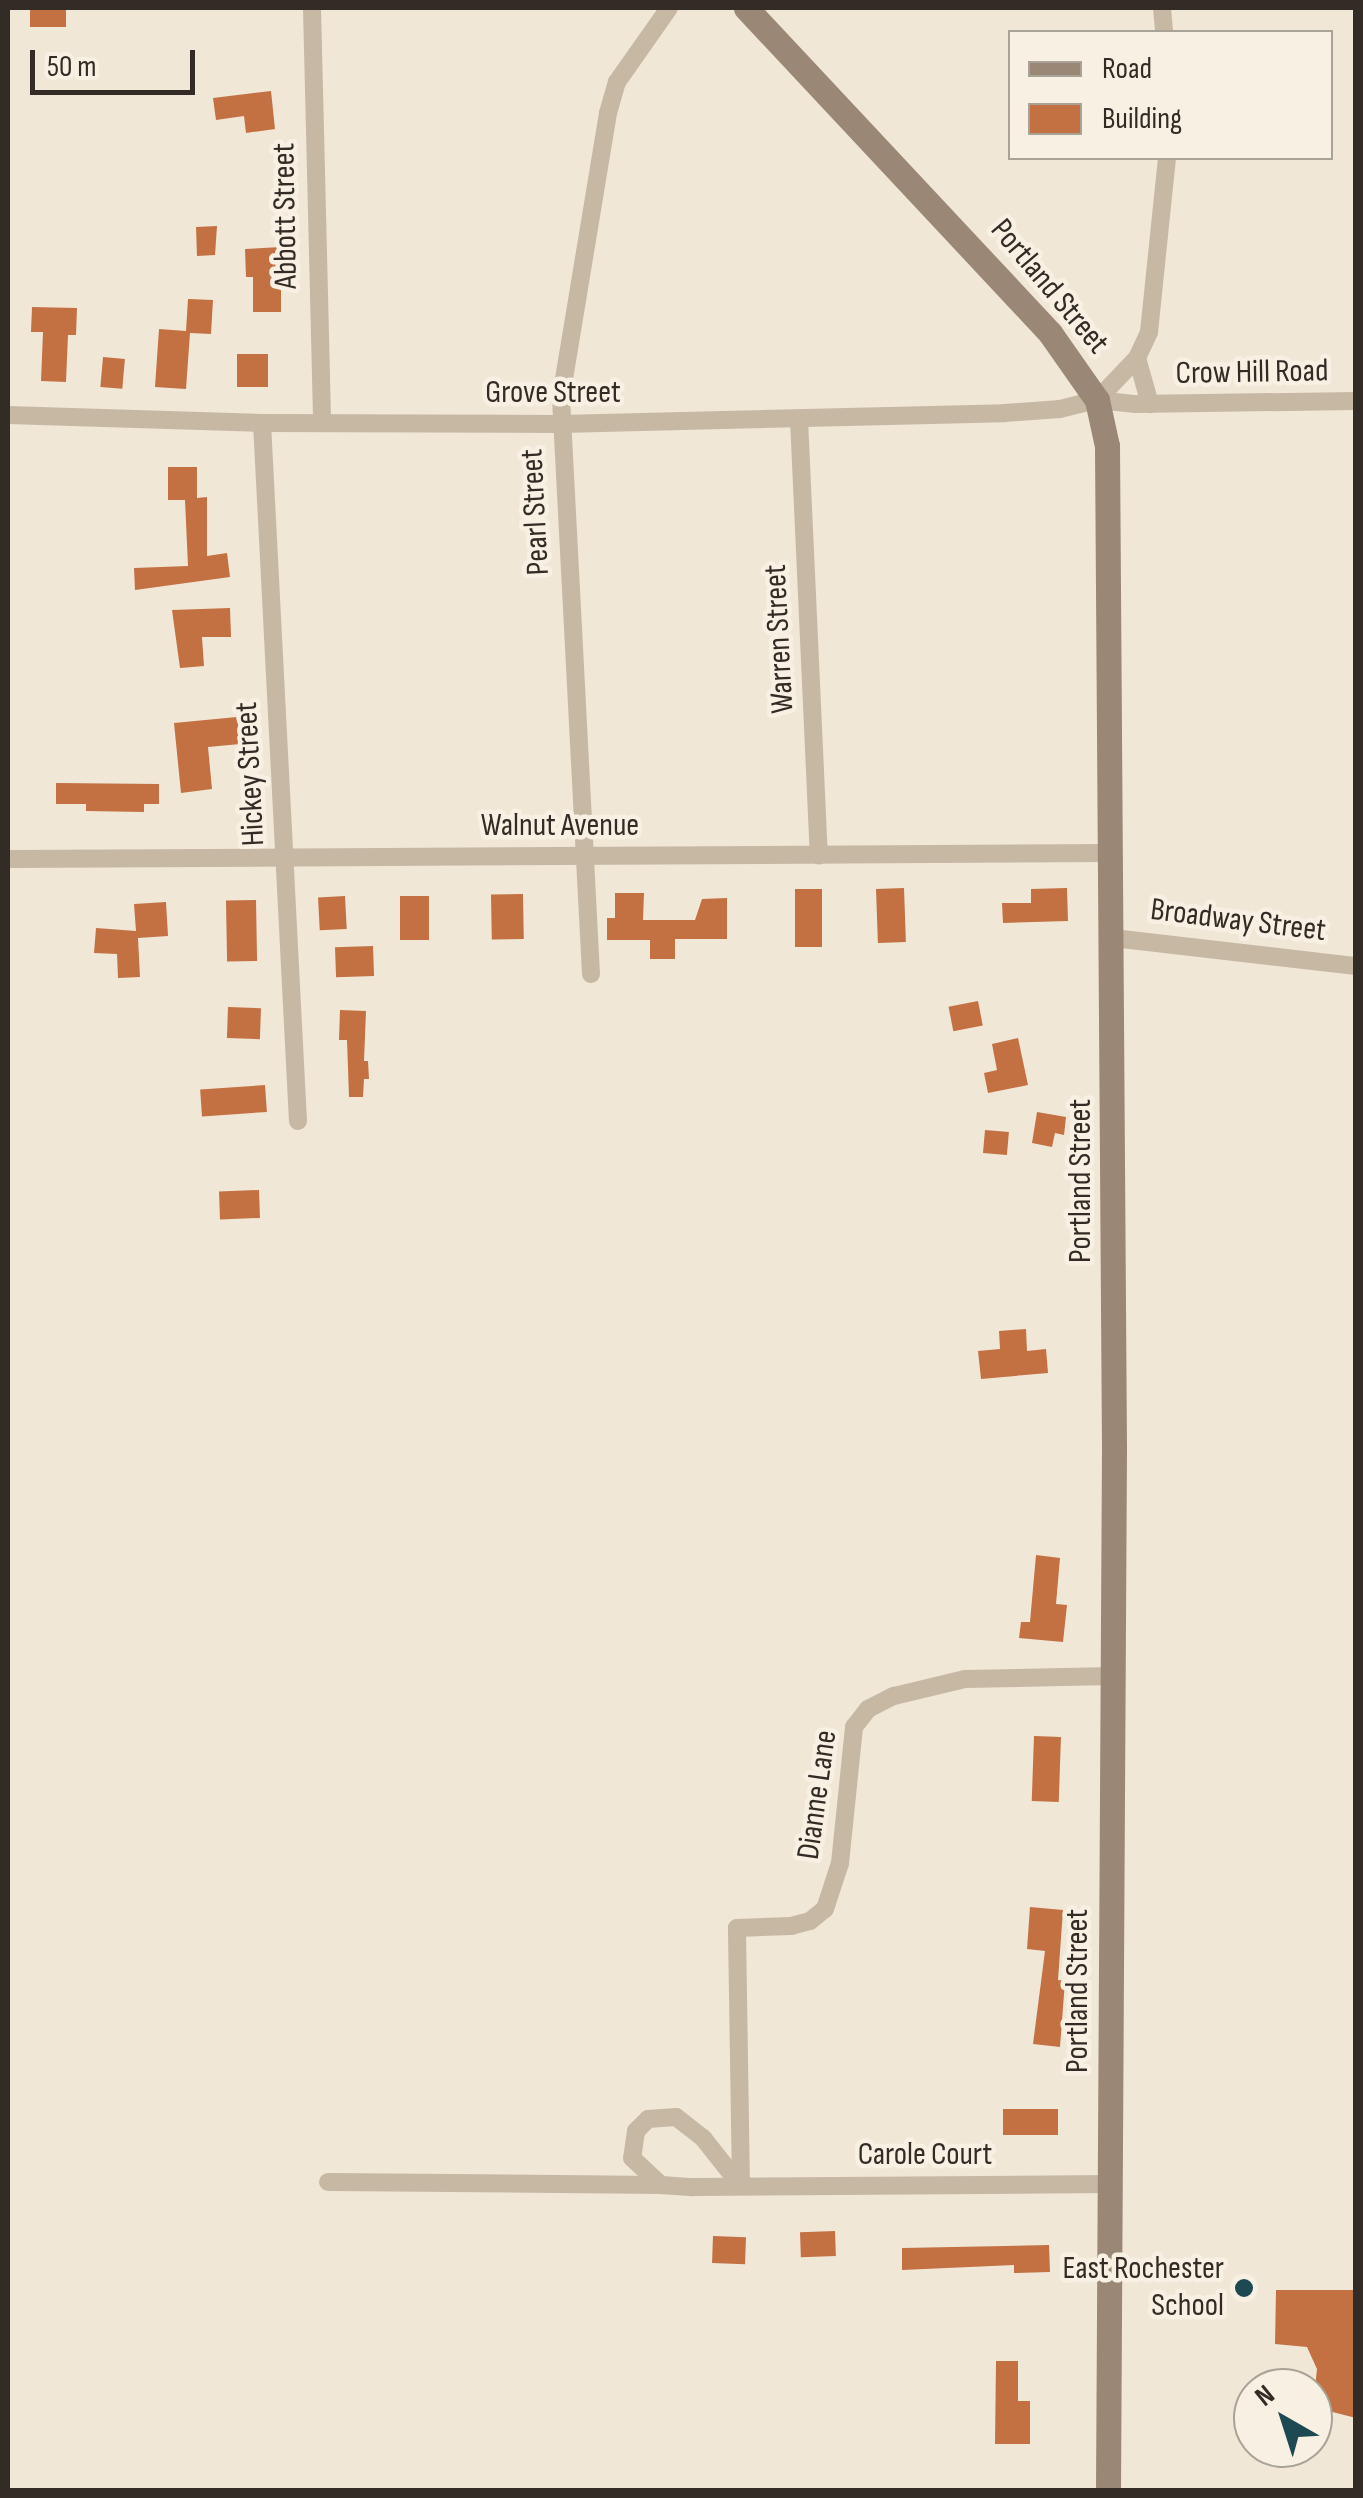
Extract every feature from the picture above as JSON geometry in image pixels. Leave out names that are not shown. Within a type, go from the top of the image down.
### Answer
[{"type":"street","name":"Abbott Street","points":[[312,8],[322,423]]},
{"type":"street","name":"Pearl Street","points":[[591,974],[561,396],[608,113],[617,82],[669,8]]},
{"type":"street","name":"Portland Street","points":[[748,8],[1022,300],[1072,360],[1097,400],[1107,446],[1113,938],[1108,2490]]},
{"type":"street","points":[[1097,400],[1138,358],[1153,310],[1167,160]]},
{"type":"street","name":"Crow Hill Road","points":[[1138,358],[1150,404]]},
{"type":"street","name":"Grove Street","points":[[8,415],[262,423],[561,424],[1005,414],[1060,409],[1097,400]]},
{"type":"street","name":"Crow Hill Road","points":[[1097,400],[1150,404],[1356,402]]},
{"type":"street","name":"Warren Street","points":[[798,419],[819,856]]},
{"type":"street","name":"Hickey Street","points":[[262,423],[298,1122]]},
{"type":"street","name":"Walnut Avenue","points":[[8,859],[1112,853]]},
{"type":"street","name":"Broadway Street","points":[[1113,938],[1356,966]]},
{"type":"street","name":"Dianne Lane","points":[[741,2186],[738,1928],[791,1926],[810,1921],[825,1909],[840,1863],[848,1752],[861,1718],[868,1709],[894,1696],[965,1679],[1112,1676]]},
{"type":"street","points":[[662,2185],[640,2170],[632,2158],[636,2131],[660,2116],[676,2117],[691,2126],[741,2186]]},
{"type":"street","name":"Carole Court","points":[[328,2182],[1110,2184]]},
{"type":"building","points":[[30,8],[66,8],[66,27],[30,27]]},
{"type":"building","points":[[271,91],[275,129],[246,133],[244,116],[216,120],[213,98]]},
{"type":"building","points":[[217,226],[215,255],[197,256],[196,227]]},
{"type":"building","points":[[281,247],[281,312],[253,312],[253,277],[246,277],[245,249]]},
{"type":"building","points":[[188,299],[213,300],[211,334],[190,333],[186,389],[155,387],[159,329],[186,331]]},
{"type":"building","points":[[32,307],[77,308],[76,335],[68,335],[66,382],[41,381],[43,332],[31,332]]},
{"type":"building","points":[[237,354],[268,354],[268,387],[237,387]]},
{"type":"building","points":[[103,357],[125,359],[122,389],[100,387]]},
{"type":"building","points":[[168,467],[197,467],[197,498],[207,497],[207,556],[227,553],[230,577],[135,590],[134,568],[188,566],[185,500],[168,500]]},
{"type":"building","points":[[230,608],[231,637],[202,637],[204,666],[180,668],[172,610]]},
{"type":"building","points":[[237,717],[240,744],[208,747],[212,789],[181,793],[174,723]]},
{"type":"building","points":[[56,783],[159,784],[159,804],[144,804],[144,812],[86,811],[86,804],[56,804]]},
{"type":"building","points":[[904,888],[906,942],[878,943],[876,889]]},
{"type":"building","points":[[1067,888],[1068,921],[1003,923],[1002,903],[1031,903],[1031,889]]},
{"type":"building","points":[[795,889],[822,889],[822,947],[795,947]]},
{"type":"building","points":[[615,893],[644,893],[643,920],[695,920],[702,899],[727,898],[727,939],[675,939],[675,959],[650,959],[650,940],[607,940],[607,918],[615,918]]},
{"type":"building","points":[[523,894],[524,939],[492,940],[491,895]]},
{"type":"building","points":[[345,896],[347,929],[320,930],[318,897]]},
{"type":"building","points":[[400,896],[429,896],[429,940],[400,940]]},
{"type":"building","points":[[256,900],[257,961],[227,962],[226,901]]},
{"type":"building","points":[[166,902],[168,936],[138,938],[140,977],[118,978],[117,954],[94,953],[96,928],[136,931],[134,904]]},
{"type":"building","points":[[373,946],[374,976],[336,977],[335,947]]},
{"type":"building","points":[[978,1001],[983,1026],[953,1031],[949,1007]]},
{"type":"building","points":[[228,1007],[261,1008],[260,1039],[227,1038]]},
{"type":"building","points":[[340,1010],[366,1011],[364,1061],[368,1061],[369,1079],[364,1079],[363,1097],[349,1097],[347,1040],[339,1040]]},
{"type":"building","points":[[1018,1038],[1028,1085],[988,1093],[984,1073],[997,1070],[992,1044]]},
{"type":"building","points":[[265,1085],[267,1112],[202,1116],[200,1090]]},
{"type":"building","points":[[1037,1112],[1066,1117],[1064,1135],[1055,1133],[1052,1147],[1032,1143]]},
{"type":"building","points":[[985,1130],[1009,1132],[1007,1155],[983,1153]]},
{"type":"building","points":[[259,1190],[260,1218],[220,1219],[219,1191]]},
{"type":"building","points":[[1026,1329],[1027,1351],[1046,1349],[1048,1373],[981,1379],[978,1351],[1000,1349],[999,1331]]},
{"type":"building","points":[[1036,1555],[1060,1558],[1056,1604],[1067,1605],[1063,1642],[1019,1638],[1021,1622],[1030,1622]]},
{"type":"building","points":[[1034,1736],[1061,1737],[1059,1802],[1032,1801]]},
{"type":"building","points":[[1030,1907],[1063,1910],[1058,1980],[1065,1981],[1060,2047],[1033,2044],[1045,1951],[1027,1949]]},
{"type":"building","points":[[1003,2109],[1058,2109],[1058,2135],[1003,2135]]},
{"type":"building","points":[[835,2231],[836,2256],[801,2257],[800,2232]]},
{"type":"building","points":[[713,2236],[746,2237],[745,2264],[712,2263]]},
{"type":"building","points":[[1049,2245],[1050,2272],[1014,2273],[1014,2265],[902,2270],[902,2248]]},
{"type":"building","name":"East Rochester School","points":[[1276,2290],[1356,2290],[1356,2418],[1333,2412],[1333,2368],[1317,2368],[1307,2347],[1275,2344]]},
{"type":"building","points":[[996,2361],[1018,2361],[1018,2401],[1030,2401],[1030,2444],[995,2444]]},
{"type":"place","name":"East Rochester School","points":[[1244,2288]]}]
